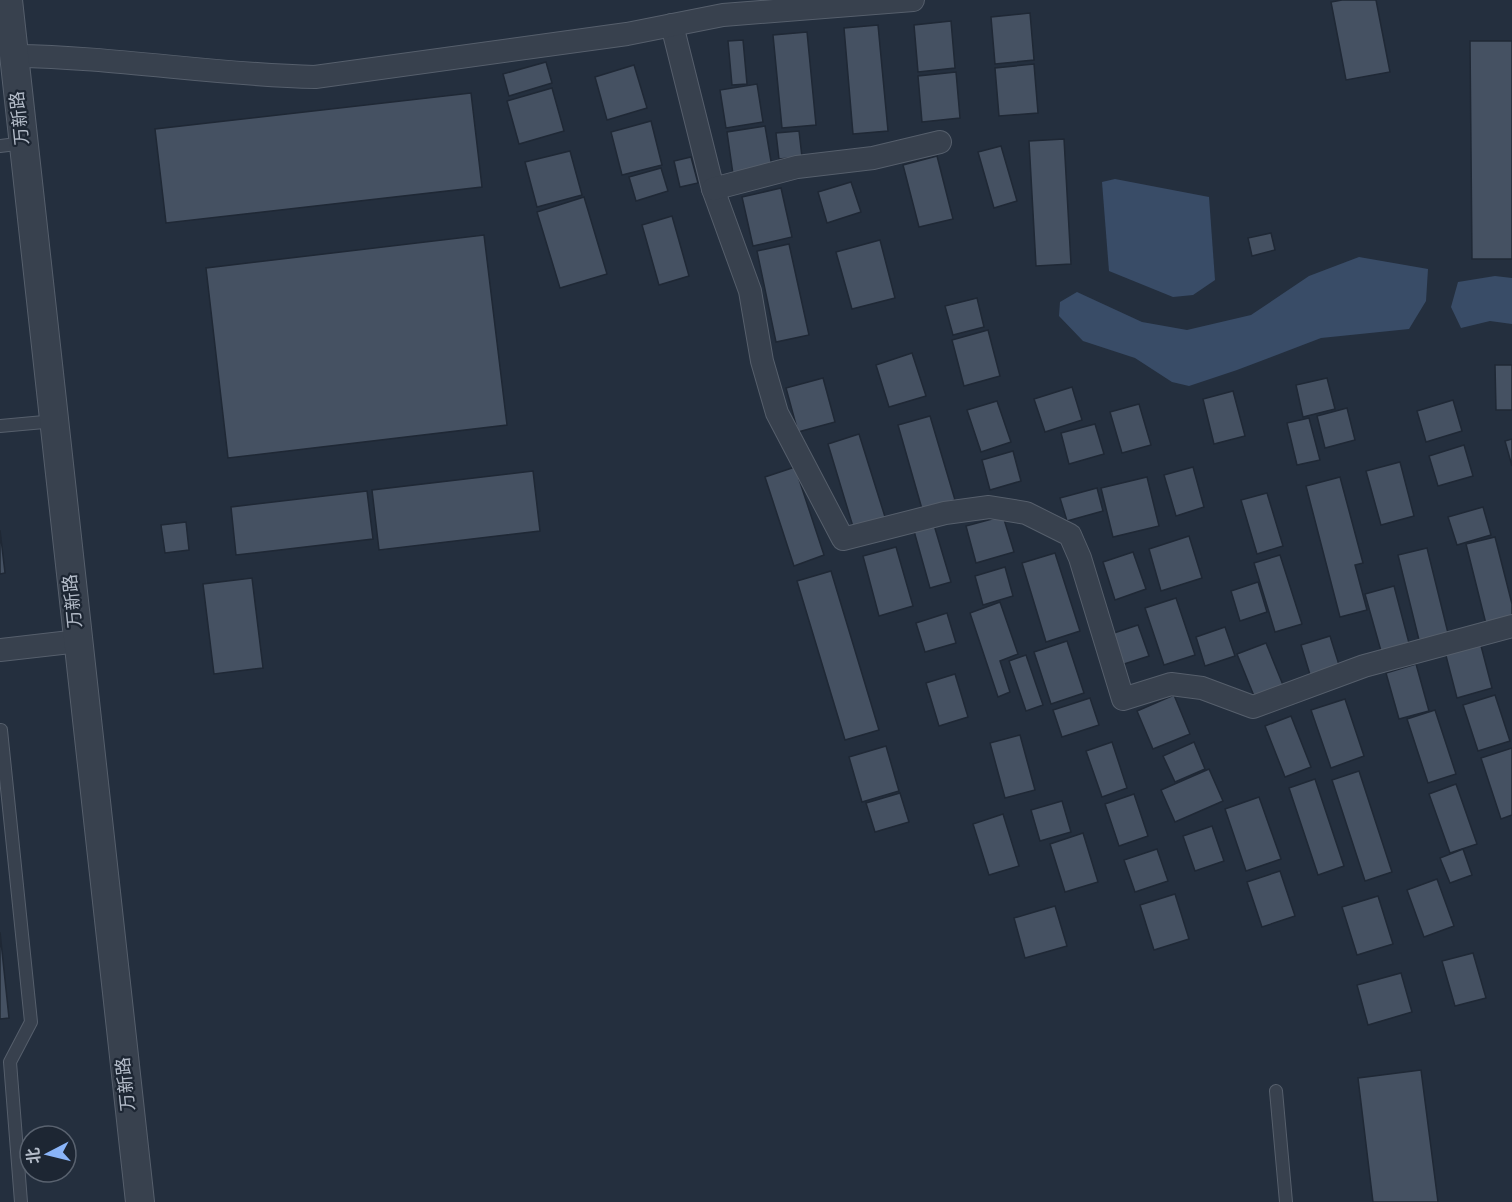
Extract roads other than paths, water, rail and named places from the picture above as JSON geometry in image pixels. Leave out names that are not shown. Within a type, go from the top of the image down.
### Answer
[{"type":"street","name":"万新路","points":[[8,0],[15,56],[12,144],[55,421],[140,1202]]},
{"type":"street","points":[[15,56],[66,56],[274,76],[315,77],[627,34],[723,15],[913,0]]},
{"type":"street","points":[[672,25],[713,189],[750,291],[762,361],[777,413],[843,539],[945,513],[990,507],[1026,513],[1070,535],[1080,558],[1123,699],[1171,684],[1202,688],[1253,707],[1364,666],[1512,626]]},
{"type":"street","points":[[713,189],[797,167],[873,158],[940,142]]},
{"type":"street","points":[[0,650],[78,641]]},
{"type":"lane","points":[[0,426],[55,421]]},
{"type":"lane","points":[[1,730],[6,837],[31,1022],[5,1062],[21,1202]]},
{"type":"lane","points":[[1276,1091],[1286,1202]]},
{"type":"water","points":[[1115,179],[1209,197],[1215,280],[1193,295],[1173,297],[1109,271],[1102,182]]},
{"type":"water","points":[[1359,257],[1428,269],[1426,301],[1409,329],[1321,338],[1189,386],[1172,382],[1135,358],[1083,341],[1059,316],[1060,302],[1077,292],[1142,322],[1187,330],[1251,315],[1309,276]]},
{"type":"water","points":[[1495,276],[1512,278],[1512,324],[1490,321],[1461,328],[1451,307],[1458,282]]}]
